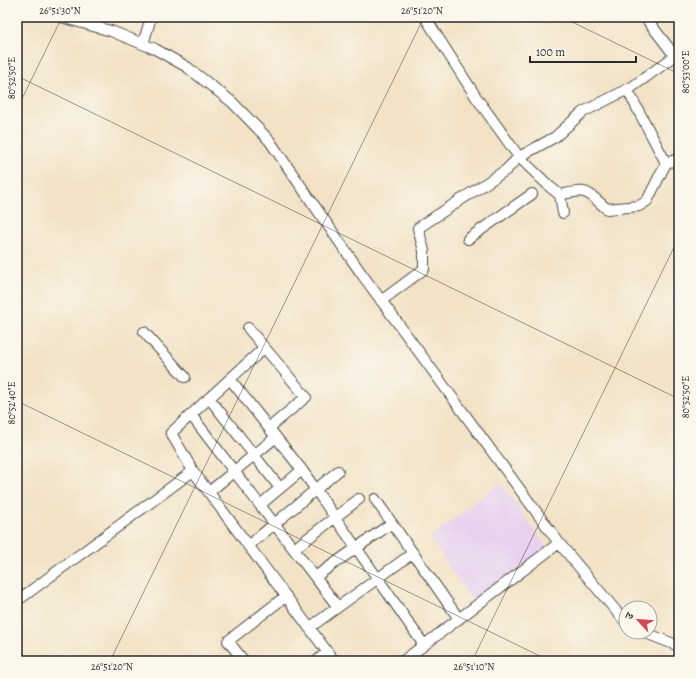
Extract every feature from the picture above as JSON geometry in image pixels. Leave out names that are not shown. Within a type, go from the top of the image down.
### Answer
[{"type":"street","points":[[61,17],[111,31],[155,49],[187,67],[232,102],[269,140],[381,301],[559,543],[618,613]]},
{"type":"street","points":[[143,44],[151,17]]},
{"type":"street","points":[[425,17],[476,97],[519,157],[560,195],[563,213]]},
{"type":"street","points":[[381,301],[424,269],[424,252],[418,228],[506,170],[519,157],[555,137],[583,112],[627,89],[677,54],[645,17]]},
{"type":"street","points":[[627,89],[666,163]]},
{"type":"street","points":[[560,195],[577,191],[587,192],[607,209],[639,206],[647,201],[666,163],[679,159]]},
{"type":"street","points":[[468,238],[532,194]]},
{"type":"street","points":[[248,328],[306,397],[269,428]]},
{"type":"street","points":[[144,332],[185,377]]},
{"type":"street","points":[[264,348],[171,433],[193,471],[334,661]]},
{"type":"street","points":[[230,379],[302,470],[424,645]]},
{"type":"street","points":[[209,398],[280,488]]},
{"type":"street","points":[[191,415],[338,607]]},
{"type":"street","points":[[209,492],[276,437]]},
{"type":"street","points":[[260,505],[302,470]]},
{"type":"street","points":[[17,601],[193,471]]},
{"type":"street","points":[[248,546],[338,471]]},
{"type":"street","points":[[294,549],[359,499]]},
{"type":"street","points":[[375,499],[459,619]]},
{"type":"street","points":[[315,577],[392,523]]},
{"type":"street","points":[[403,661],[559,543]]},
{"type":"street","points":[[309,628],[413,553]]},
{"type":"street","points":[[244,661],[228,641],[286,596]]},
{"type":"street","points":[[658,638],[679,646]]},
{"type":"street","points":[[317,661],[327,652]]},
{"type":"shaded area","points":[[500,483],[547,547],[472,601],[430,538]]}]
